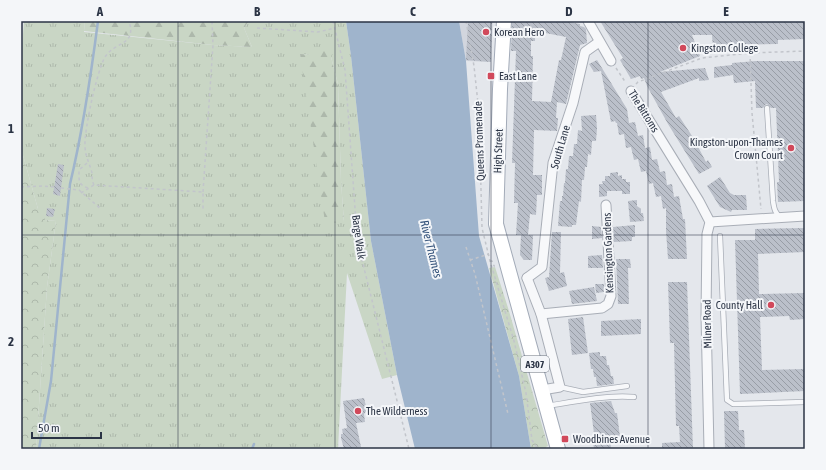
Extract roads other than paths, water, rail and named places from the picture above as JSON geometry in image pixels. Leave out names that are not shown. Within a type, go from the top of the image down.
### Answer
[{"type":"main road","name":"High Street","points":[[504,21],[495,222],[512,279]]},
{"type":"main road","name":"A307","points":[[512,279],[558,449]]},
{"type":"street","points":[[588,21],[611,61]]},
{"type":"street","name":"South Lane","points":[[527,278],[542,267],[553,163],[573,103],[585,52],[599,42]]},
{"type":"street","name":"The Bittoms","points":[[631,91],[699,201],[710,222]]},
{"type":"street","name":"Kensington Gardens","points":[[541,314],[602,308],[608,304],[611,296],[606,205]]},
{"type":"street","points":[[710,222],[805,216]]},
{"type":"street","name":"Milner Road","points":[[709,449],[706,302],[707,234],[710,222]]},
{"type":"street","points":[[512,279],[520,277],[527,278],[541,314],[560,387],[542,390]]},
{"type":"lane","points":[[767,108],[774,208],[777,215],[783,218]]},
{"type":"lane","points":[[720,236],[727,400],[733,404],[805,402]]},
{"type":"lane","points":[[560,387],[583,392],[627,386]]},
{"type":"lane","points":[[547,406],[616,396],[634,397]]},
{"type":"water","name":"River Thames","points":[[346,21],[459,21],[466,61],[479,236],[519,376],[531,449],[415,449],[397,375],[371,241]]},
{"type":"waterway","points":[[39,449],[51,381],[70,184],[79,143],[98,21]]},
{"type":"waterway","points":[[252,449],[254,444]]},
{"type":"place","name":"Korean Hero","points":[[486,32]]},
{"type":"place","name":"Kingston College","points":[[683,48]]},
{"type":"place","name":"East Lane","points":[[491,76]]},
{"type":"place","name":"Kingston-upon-Thames Crown Court","points":[[791,148]]},
{"type":"place","name":"County Hall","points":[[771,305]]},
{"type":"place","name":"The Wilderness","points":[[358,411]]},
{"type":"place","name":"Woodbines Avenue","points":[[565,439]]}]
